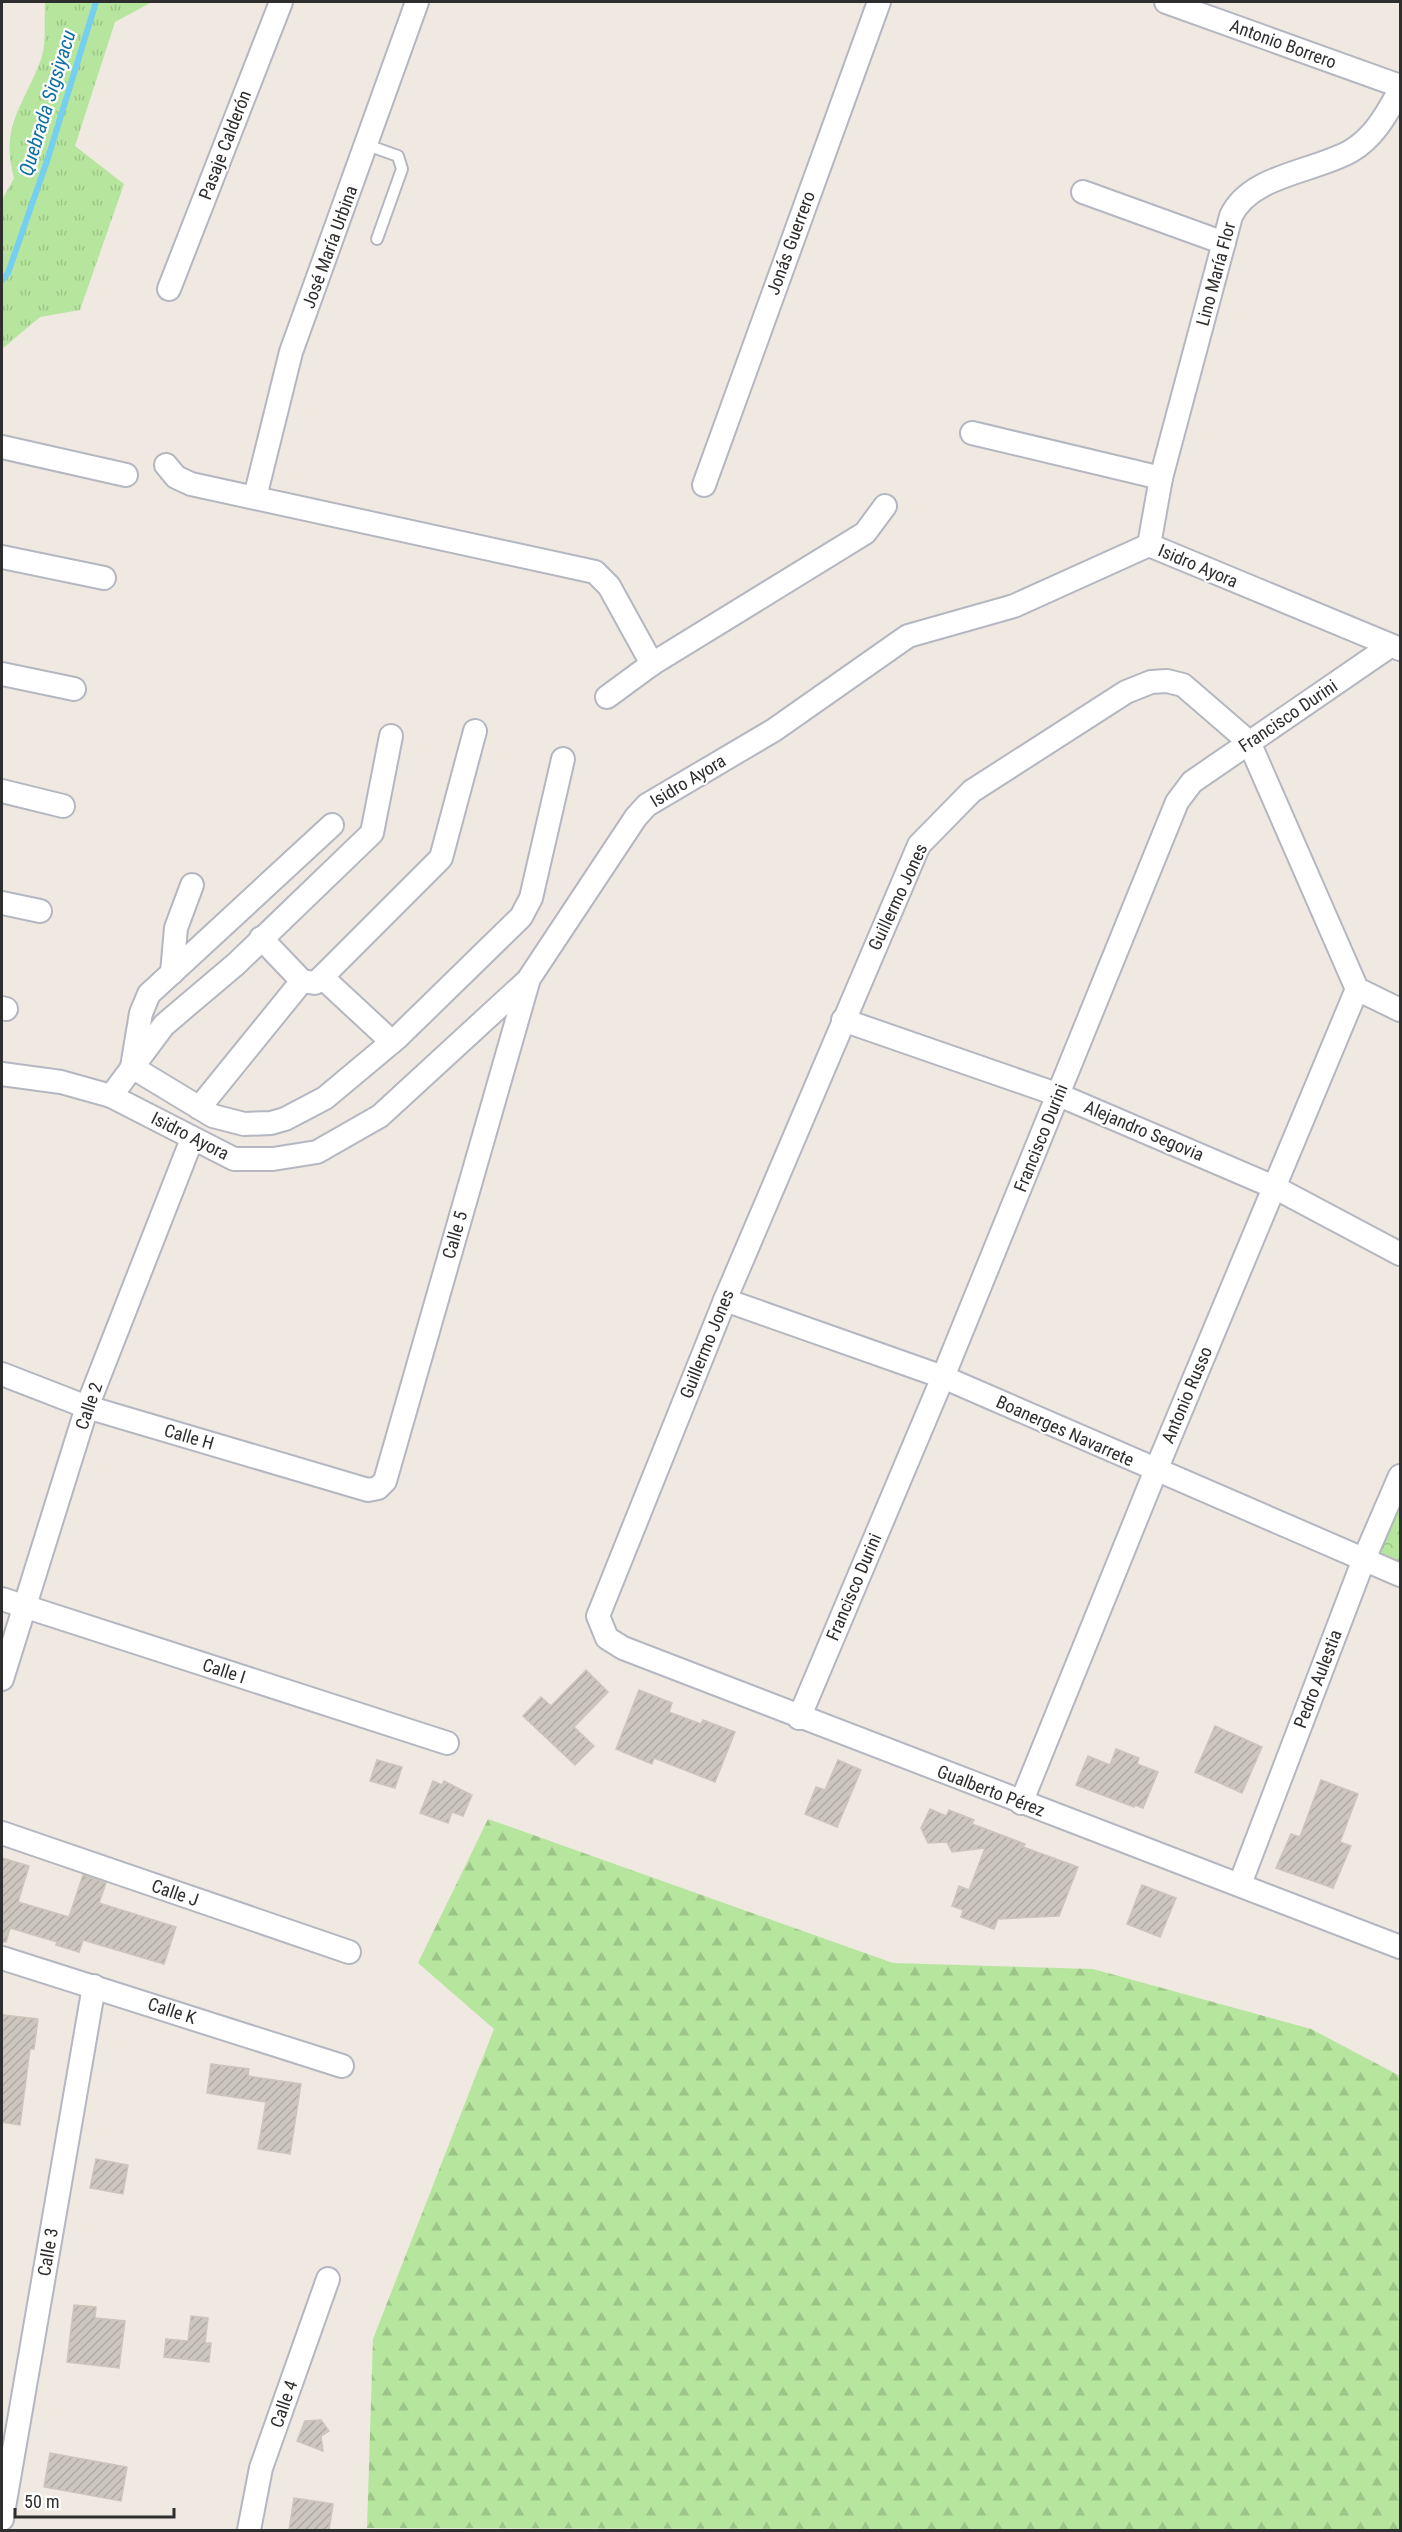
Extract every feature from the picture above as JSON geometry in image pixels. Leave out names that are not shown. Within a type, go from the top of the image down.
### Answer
[{"type":"street","name":"Pasaje Calderón","points":[[169,289],[281,2]]},
{"type":"street","name":"José María Urbina","points":[[255,497],[291,352],[417,2]]},
{"type":"street","name":"Jonás Guerrero","points":[[704,485],[879,2]]},
{"type":"street","name":"Antonio Borrero","points":[[1166,2],[1401,88]]},
{"type":"street","name":"Lino María Flor","points":[[1149,545],[1161,478],[1231,216],[1244,196],[1259,187],[1332,161],[1353,150],[1371,135],[1401,88]]},
{"type":"street","points":[[1083,192],[1224,243]]},
{"type":"street","points":[[972,433],[1161,478]]},
{"type":"street","points":[[2,447],[126,475]]},
{"type":"street","points":[[166,465],[176,477],[191,484],[594,572],[609,586],[652,664]]},
{"type":"street","points":[[607,697],[652,664],[865,533],[885,507]]},
{"type":"street","name":"Isidro Ayora","points":[[2,1074],[62,1082],[111,1096],[234,1159],[273,1159],[317,1152],[380,1116],[528,980],[636,817],[647,805],[774,730],[908,636],[1014,606],[1149,545],[1395,647]]},
{"type":"street","points":[[2,556],[104,578]]},
{"type":"street","name":"Francisco Durini","points":[[799,1718],[943,1377],[1177,802],[1192,782],[1395,647]]},
{"type":"street","points":[[2,674],[74,689]]},
{"type":"street","name":"Guillermo Jones","points":[[598,1616],[725,1300],[843,1020],[920,845],[972,791],[1126,692],[1151,682],[1167,681],[1183,685],[1249,742],[1357,989]]},
{"type":"street","points":[[199,1108],[312,979],[441,858],[475,731]]},
{"type":"street","points":[[111,1096],[164,1025],[236,964],[372,833],[391,736]]},
{"type":"street","points":[[132,1067],[199,1108],[228,1122],[258,1125],[285,1119],[325,1098],[392,1042],[514,924],[526,909],[535,886],[563,759]]},
{"type":"street","points":[[2,791],[63,806]]},
{"type":"street","points":[[132,1067],[144,1002],[172,973],[332,825]]},
{"type":"street","points":[[172,973],[176,928],[192,885]]},
{"type":"street","points":[[2,903],[40,911]]},
{"type":"street","points":[[261,938],[392,1042]]},
{"type":"street","name":"Calle 5","points":[[378,1488],[385,1481],[528,980]]},
{"type":"street","points":[[1357,989],[1401,1010]]},
{"type":"street","name":"Antonio Russo","points":[[1021,1803],[1156,1470],[1357,989]]},
{"type":"street","name":"Alejandro Segovia","points":[[843,1020],[1059,1095],[1274,1187],[1401,1254]]},
{"type":"street","name":"Calle 2","points":[[2,1678],[87,1407],[192,1139]]},
{"type":"street","name":"Boanerges Navarrete","points":[[725,1300],[943,1377],[1401,1575]]},
{"type":"street","name":"Calle H","points":[[2,1374],[87,1407],[368,1490],[378,1488]]},
{"type":"street","name":"Pedro Aulestia","points":[[1240,1884],[1364,1559],[1401,1476]]},
{"type":"street","name":"Calle I","points":[[2,1599],[447,1743]]},
{"type":"street","name":"Gualberto Pérez","points":[[598,1616],[606,1638],[623,1648],[799,1718],[1401,1947]]},
{"type":"street","name":"Calle J","points":[[2,1833],[349,1952]]},
{"type":"street","name":"Calle K","points":[[2,1958],[342,2066]]},
{"type":"street","name":"Calle 3","points":[[2,2519],[94,1986]]},
{"type":"street","name":"Calle 4","points":[[249,2530],[261,2468],[328,2279]]},
{"type":"lane","points":[[367,145],[398,156],[402,169],[377,239]]},
{"type":"green space","points":[[45,2],[152,2],[115,22],[75,146],[124,184],[80,310],[40,317],[2,349],[2,200],[14,178],[10,160],[11,131],[42,56]]},
{"type":"green space","points":[[1400,1476],[1400,1573],[1364,1559]]},
{"type":"green space","points":[[488,1819],[893,1963],[1093,1969],[1311,2029],[1400,2076],[1400,2530],[367,2528],[373,2339],[494,2029],[418,1963]]},
{"type":"building","points":[[586,1670],[608,1692],[574,1727],[594,1746],[575,1765],[523,1716],[541,1697],[551,1706]]},
{"type":"building","points":[[639,1690],[672,1703],[669,1712],[701,1724],[703,1720],[735,1732],[715,1782],[654,1758],[652,1764],[616,1749]]},
{"type":"building","points":[[1215,1726],[1262,1747],[1242,1793],[1195,1772]]},
{"type":"building","points":[[1116,1749],[1139,1758],[1137,1764],[1158,1772],[1143,1808],[1135,1805],[1134,1807],[1076,1785],[1088,1756],[1110,1765]]},
{"type":"building","points":[[377,1760],[402,1767],[395,1788],[370,1781]]},
{"type":"building","points":[[838,1760],[861,1770],[837,1827],[805,1814],[816,1787],[825,1790]]},
{"type":"building","points":[[1321,1780],[1358,1794],[1340,1842],[1351,1846],[1333,1888],[1276,1868],[1291,1834],[1300,1837]]},
{"type":"building","points":[[433,1781],[442,1785],[444,1781],[472,1795],[463,1816],[452,1812],[448,1823],[420,1813]]},
{"type":"building","points":[[930,1809],[946,1816],[949,1810],[974,1820],[972,1824],[1025,1844],[1023,1847],[1078,1867],[1059,1916],[998,1919],[994,1929],[961,1917],[963,1910],[952,1906],[959,1886],[969,1890],[985,1848],[952,1852],[947,1842],[928,1843],[921,1828]]},
{"type":"building","points":[[2,1858],[29,1866],[18,1902],[69,1917],[83,1875],[106,1883],[99,1903],[176,1927],[164,1964],[83,1940],[79,1952],[56,1945],[57,1942],[10,1928],[6,1942],[2,1942]]},
{"type":"building","points":[[1142,1885],[1176,1898],[1160,1937],[1127,1924]]},
{"type":"building","points":[[3,2015],[38,2019],[34,2049],[30,2049],[20,2125],[2,2122]]},
{"type":"building","points":[[211,2064],[249,2069],[248,2076],[301,2084],[290,2154],[258,2149],[266,2102],[207,2093]]},
{"type":"building","points":[[96,2159],[128,2165],[123,2194],[90,2188]]},
{"type":"building","points":[[74,2305],[96,2307],[95,2318],[125,2321],[119,2368],[67,2362]]},
{"type":"building","points":[[191,2316],[208,2318],[205,2343],[211,2343],[209,2362],[164,2357],[166,2339],[188,2341]]},
{"type":"building","points":[[321,2420],[329,2431],[321,2436],[323,2451],[297,2441],[305,2421]]},
{"type":"building","points":[[50,2453],[127,2467],[121,2501],[44,2487]]},
{"type":"building","points":[[294,2498],[333,2504],[329,2530],[289,2530]]},
{"type":"waterway","name":"Quebrada Sigsiyacu","points":[[2,280],[8,273],[47,161],[96,2]]}]
